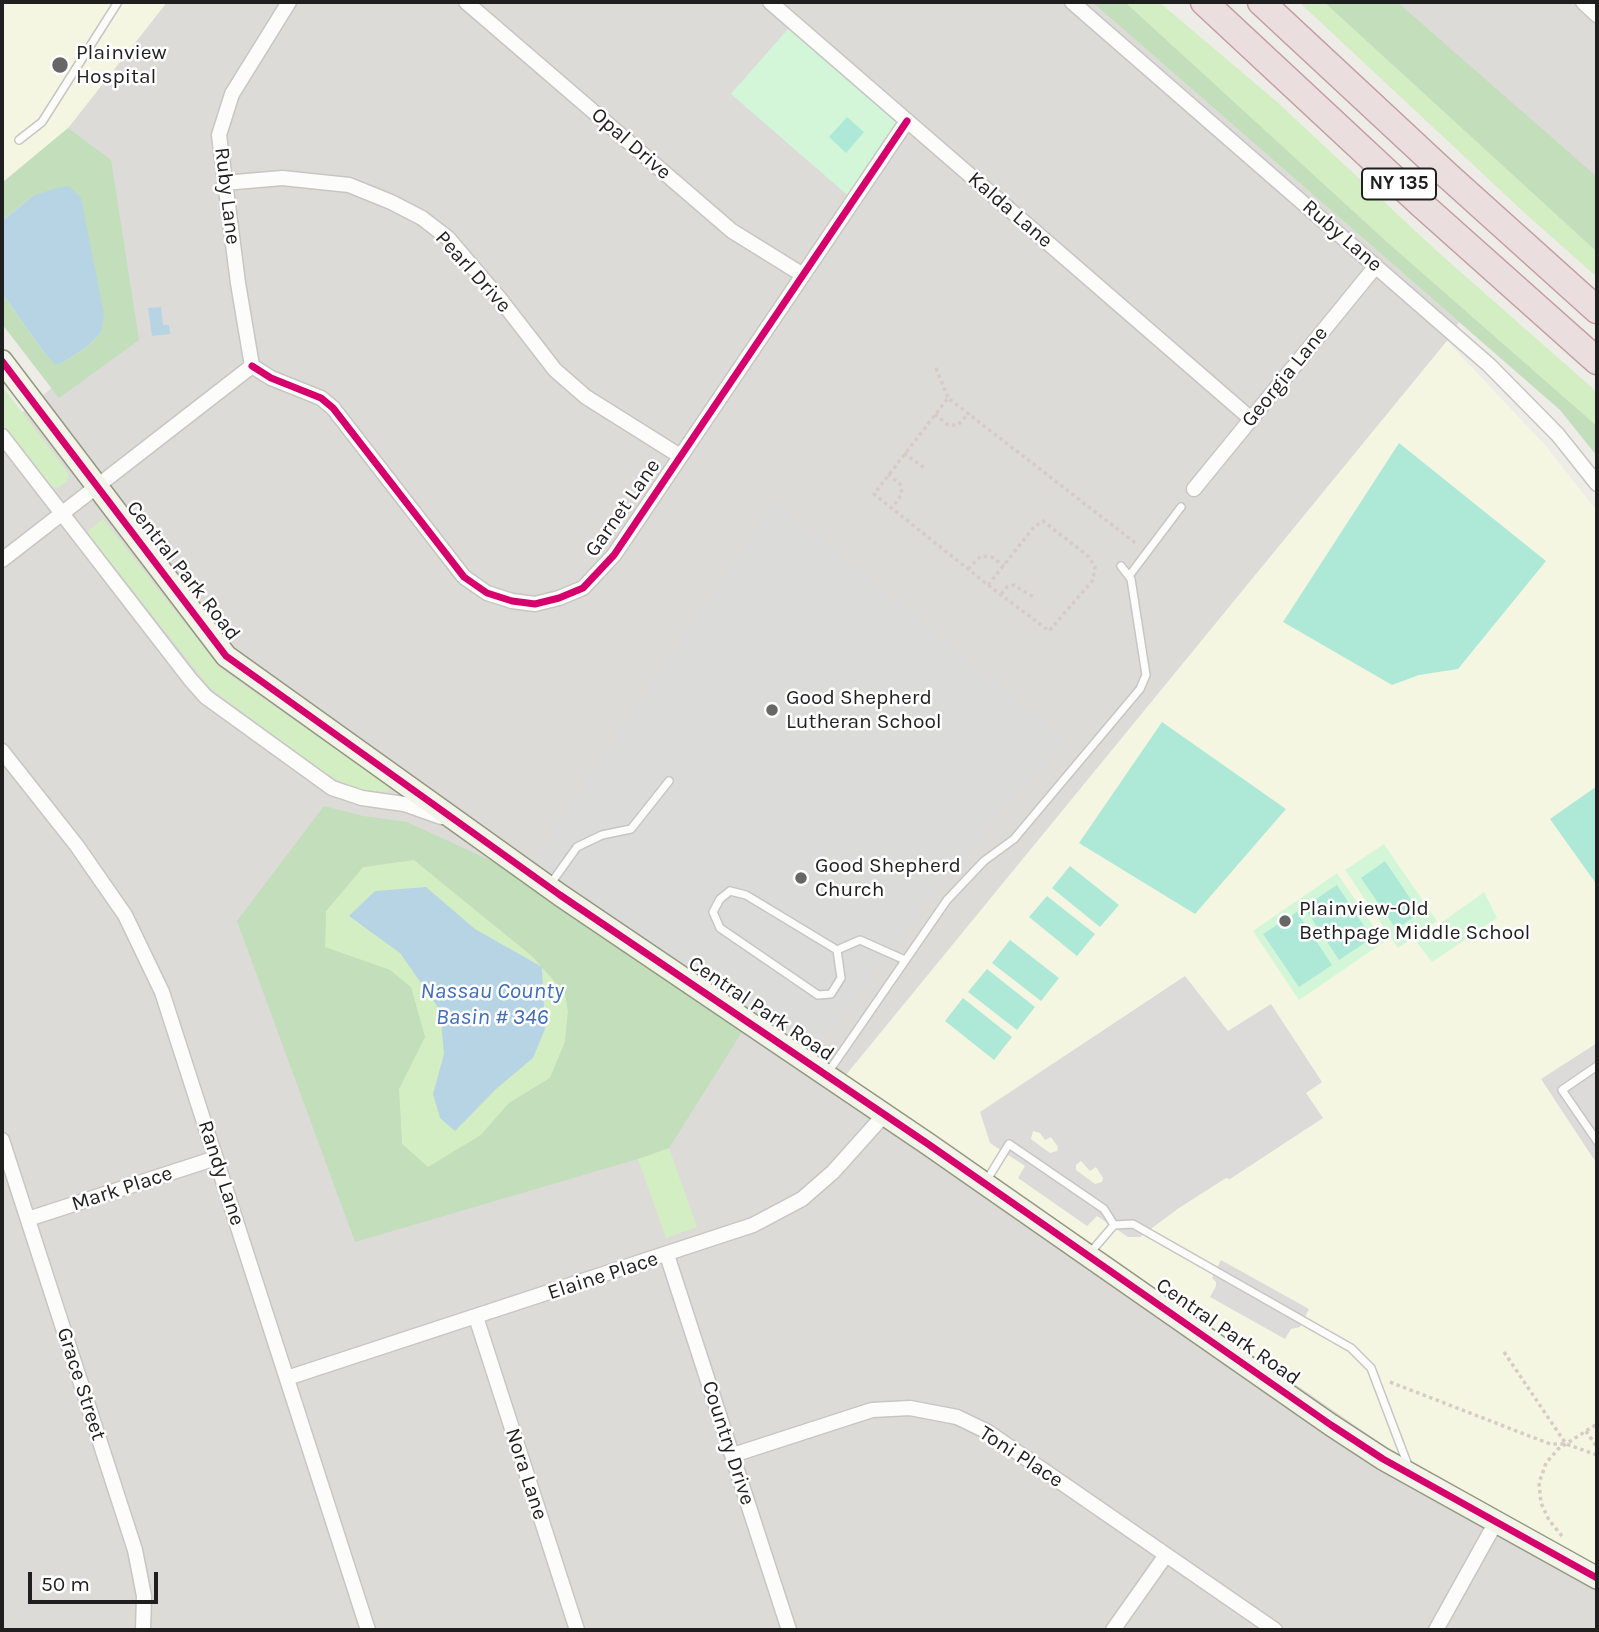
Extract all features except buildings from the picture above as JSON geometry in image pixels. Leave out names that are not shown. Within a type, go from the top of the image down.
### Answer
[{"type":"highway","name":"NY 135","points":[[1204,2],[1440,221],[1597,361]]},
{"type":"highway","name":"NY 135","points":[[1261,2],[1597,310]]},
{"type":"street","name":"Ruby Lane","points":[[252,366],[219,135],[232,94],[289,2]]},
{"type":"street","name":"Opal Drive","points":[[466,2],[732,231],[803,275]]},
{"type":"street","name":"Kalda Lane","points":[[770,2],[1250,418]]},
{"type":"street","name":"Ruby Lane","points":[[1072,2],[1489,365],[1558,435],[1597,484]]},
{"type":"street","points":[[1583,2],[1597,15]]},
{"type":"street","name":"Garnet Lane","points":[[252,366],[271,378],[321,398],[327,403],[464,577],[487,593],[512,601],[535,604],[559,598],[583,588],[614,555],[907,121]]},
{"type":"street","name":"Pearl Drive","points":[[224,183],[282,178],[349,185],[422,218],[448,238],[555,370],[586,397],[680,456]]},
{"type":"street","name":"Georgia Lane","points":[[1194,489],[1376,266]]},
{"type":"street","name":"Central Park Road","points":[[2,361],[226,656],[549,886],[985,1183],[1331,1425],[1412,1475],[1597,1578]]},
{"type":"street","points":[[2,560],[252,366]]},
{"type":"street","name":"Central Park Road","points":[[2,436],[190,680],[206,697],[332,788],[362,798],[404,804],[434,814],[480,836]]},
{"type":"street","name":"Randy Lane","points":[[2,751],[77,846],[125,915],[162,992],[368,1630]]},
{"type":"street","name":"Elaine Place","points":[[287,1378],[754,1225],[802,1199],[832,1172],[884,1115]]},
{"type":"street","name":"Grace Street","points":[[2,1140],[135,1550],[144,1597],[143,1630]]},
{"type":"street","name":"Mark Place","points":[[28,1219],[216,1158]]},
{"type":"street","name":"Country Drive","points":[[667,1255],[789,1630]]},
{"type":"street","name":"Nora Lane","points":[[476,1317],[577,1630]]},
{"type":"street","name":"Toni Place","points":[[733,1454],[872,1410],[910,1408],[957,1417],[988,1432],[1275,1630]]},
{"type":"street","points":[[1436,1630],[1496,1522]]},
{"type":"street","points":[[1112,1630],[1166,1555]]},
{"type":"lane","points":[[19,140],[42,122],[118,2]]},
{"type":"lane","points":[[1129,576],[1181,507]]},
{"type":"lane","points":[[826,1074],[947,900],[984,861],[1014,839],[1140,689],[1146,675],[1129,576],[1121,566]]},
{"type":"lane","points":[[549,886],[577,847],[602,835],[632,829],[669,781]]},
{"type":"lane","points":[[730,891],[746,895],[837,950],[841,978],[831,994],[818,995],[720,928],[713,912],[720,899],[730,891]]},
{"type":"lane","points":[[837,950],[860,940],[905,960]]},
{"type":"lane","points":[[1597,1066],[1562,1090],[1597,1142]]},
{"type":"lane","points":[[985,1183],[1009,1144],[1104,1209],[1114,1225]]},
{"type":"lane","points":[[1088,1256],[1114,1225],[1133,1224],[1351,1348],[1371,1368],[1412,1475]]},
{"type":"path","points":[[936,368],[948,398],[1140,546],[1135,553]]},
{"type":"path","points":[[948,398],[874,494],[968,569],[1049,631],[1089,586],[1095,574],[1095,567],[1089,557],[1043,521],[1034,527],[989,585]]},
{"type":"path","points":[[935,414],[944,422],[958,425],[969,413]]},
{"type":"path","points":[[904,453],[926,469]]},
{"type":"path","points":[[888,474],[900,484],[902,494],[892,508]]},
{"type":"path","points":[[968,569],[981,556],[992,557],[1004,566]]},
{"type":"path","points":[[1001,594],[1006,587],[1014,585],[1035,598]]},
{"type":"path","points":[[1504,1352],[1566,1444]]},
{"type":"path","points":[[1390,1381],[1550,1444],[1566,1444],[1597,1455]]},
{"type":"path","points":[[1562,1536],[1549,1520],[1541,1503],[1539,1483],[1546,1463],[1566,1444],[1597,1424]]},
{"type":"path","points":[[1586,1431],[1597,1447]]},
{"type":"shaded area","name":"Plainview Hospital","points":[[2,2],[167,2],[68,128],[2,182]]},
{"type":"shaded area","points":[[167,2],[1092,2],[1459,322],[1447,341],[846,1075],[1412,1460],[1597,1567],[1597,1630],[2,1630],[2,412],[11,422],[126,326],[68,128]]},
{"type":"shaded area","points":[[1386,2],[1597,2],[1597,190]]},
{"type":"shaded area","name":"Plainview-Old Bethpage Middle School","points":[[1447,341],[1545,445],[1597,511],[1597,1567],[1382,1444],[846,1075]]},
{"type":"shaded area","points":[[775,501],[1067,740],[949,873],[806,1063],[522,875]]},
{"type":"shaded area","points":[[1185,976],[1228,1031],[1271,1004],[1322,1082],[1306,1093],[1323,1118],[1230,1179],[1226,1178],[1179,1208],[1140,1237],[1128,1237],[1097,1216],[1087,1226],[1018,1178],[1025,1166],[990,1143],[980,1112]],"holes":[[[1033,1131],[1040,1133],[1045,1140],[1051,1137],[1058,1147],[1057,1151],[1050,1153],[1031,1139]],[[1081,1161],[1090,1171],[1096,1167],[1103,1178],[1102,1182],[1095,1184],[1076,1170],[1076,1165]]]},
{"type":"shaded area","points":[[1597,1043],[1597,1164],[1541,1079]]},
{"type":"shaded area","points":[[1221,1260],[1309,1309],[1300,1327],[1291,1329],[1285,1339],[1210,1297],[1216,1286],[1212,1278]]},
{"type":"green space","points":[[1092,2],[1125,2],[1387,242],[1597,426],[1597,456],[1560,410]]},
{"type":"green space","points":[[1125,2],[1159,2],[1276,101],[1439,253],[1597,392],[1597,426],[1387,242]]},
{"type":"green space","points":[[1299,2],[1324,2],[1597,252],[1597,277],[1529,217]]},
{"type":"green space","points":[[1324,2],[1397,2],[1597,177],[1597,252]]},
{"type":"green space","points":[[794,22],[907,121],[853,200],[731,94]]},
{"type":"green space","points":[[847,117],[864,132],[846,153],[829,137]]},
{"type":"green space","points":[[68,128],[111,160],[139,340],[59,398],[2,324],[2,293],[43,351],[56,364],[88,346],[101,332],[33,196],[2,221],[2,183]]},
{"type":"green space","points":[[2,386],[67,471],[67,481],[58,488],[50,486],[2,425]]},
{"type":"green space","points":[[1399,443],[1546,561],[1458,669],[1419,675],[1392,685],[1283,622]]},
{"type":"green space","points":[[103,519],[220,668],[389,787],[388,791],[373,793],[354,788],[326,774],[209,687],[87,532]]},
{"type":"green space","points":[[1162,722],[1286,809],[1195,914],[1079,843]]},
{"type":"green space","points":[[1597,786],[1597,885],[1550,819]]},
{"type":"green space","points":[[324,806],[363,816],[407,822],[522,875],[747,1024],[669,1148],[355,1242],[237,921]],"holes":[[[414,860],[532,956],[565,993],[568,1011],[565,1042],[550,1078],[509,1103],[481,1135],[428,1167],[402,1144],[399,1089],[425,1037],[411,987],[390,970],[325,947],[326,911],[363,867]]]},
{"type":"green space","points":[[1384,844],[1437,921],[1398,948],[1345,870]]},
{"type":"green space","points":[[414,860],[532,956],[565,993],[568,1011],[565,1042],[550,1078],[509,1103],[481,1135],[428,1168],[402,1144],[399,1089],[425,1037],[325,947],[326,911],[363,867]]},
{"type":"green space","points":[[1385,861],[1420,913],[1396,929],[1361,878]]},
{"type":"green space","points":[[1070,866],[1119,905],[1100,927],[1052,888]]},
{"type":"green space","points":[[1337,873],[1384,942],[1299,1000],[1253,931]]},
{"type":"green space","points":[[1337,885],[1372,938],[1339,960],[1304,907]]},
{"type":"green space","points":[[1484,892],[1497,918],[1432,962],[1416,941]]},
{"type":"green space","points":[[1047,896],[1095,934],[1077,956],[1029,917]]},
{"type":"green space","points":[[1297,912],[1332,965],[1299,987],[1263,934]]},
{"type":"green space","points":[[1010,940],[1059,978],[1041,1001],[992,963]]},
{"type":"green space","points":[[987,969],[1035,1007],[1017,1030],[968,992]]},
{"type":"green space","points":[[963,998],[1012,1037],[994,1060],[945,1021]]},
{"type":"green space","points":[[669,1148],[697,1227],[666,1238],[638,1159]]},
{"type":"water","points":[[69,186],[81,198],[104,314],[101,332],[88,346],[56,365],[2,293],[2,221],[33,196]]},
{"type":"water","points":[[161,307],[163,325],[169,325],[170,334],[152,336],[148,308]]},
{"type":"water","name":"Nassau County Basin # 346","points":[[426,887],[475,929],[542,967],[545,1029],[533,1058],[496,1089],[455,1131],[440,1118],[433,1094],[444,1054],[440,1010],[400,953],[349,916],[375,891]]},
{"type":"cycle path","points":[[252,366],[271,378],[321,398],[333,408],[464,577],[487,593],[512,601],[535,604],[559,598],[583,588],[614,555],[907,121]]},
{"type":"cycle path","points":[[2,361],[226,656],[560,895],[928,1144],[1331,1425],[1383,1459],[1597,1578]]},
{"type":"place","name":"Plainview Hospital","points":[[60,65]]},
{"type":"place","name":"Good Shepherd Lutheran School","points":[[772,710]]},
{"type":"place","name":"Good Shepherd Church","points":[[801,878]]},
{"type":"place","name":"Plainview-Old Bethpage Middle School","points":[[1285,921]]}]
